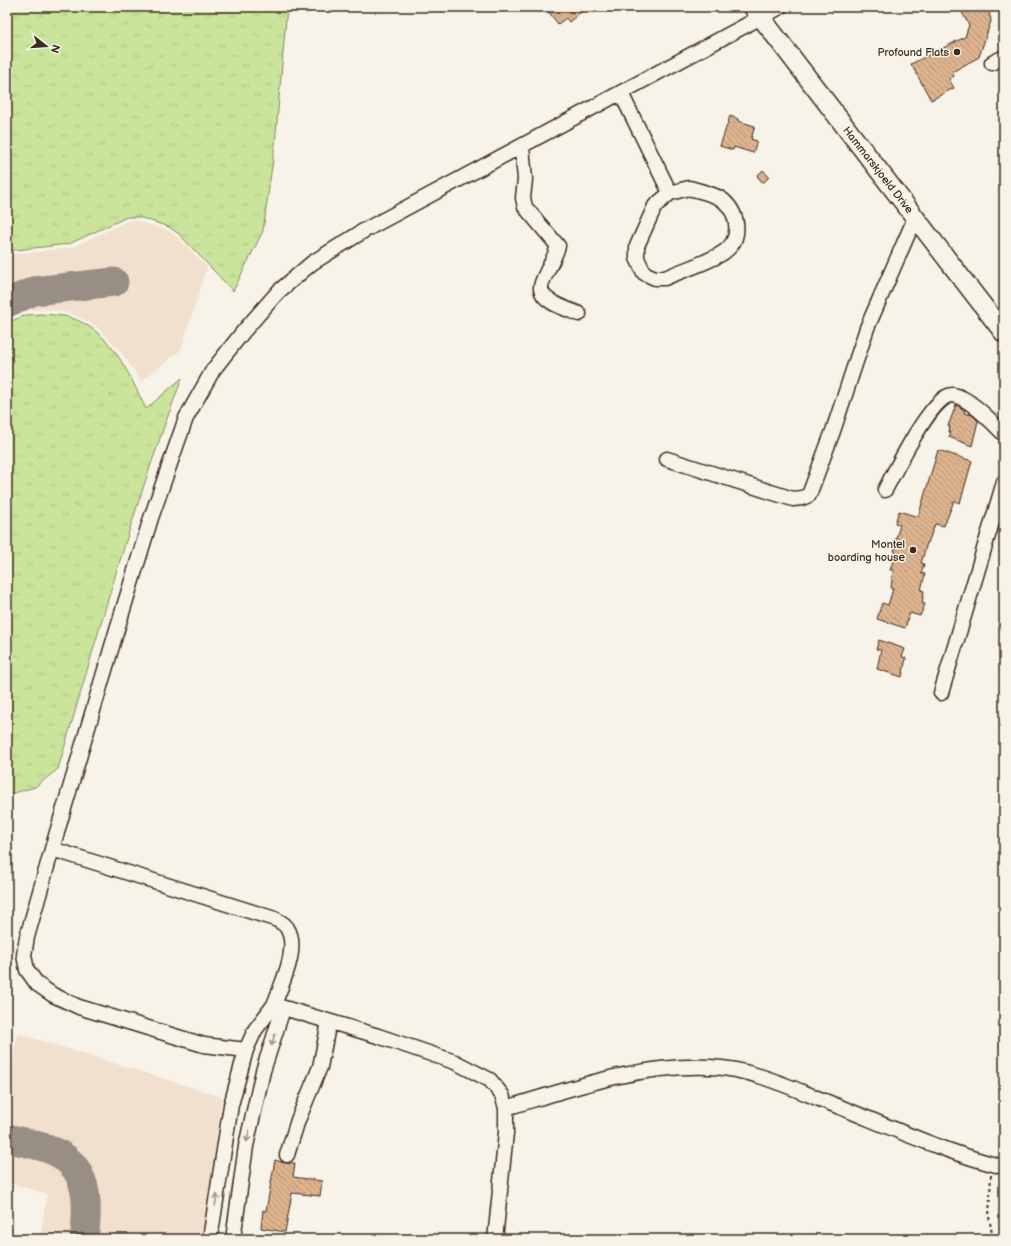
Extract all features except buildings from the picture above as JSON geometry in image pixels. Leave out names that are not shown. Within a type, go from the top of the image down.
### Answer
[{"type":"main road","name":"Hammarskjoeld Drive","points":[[757,12],[1004,333]]},
{"type":"street","points":[[246,1050],[204,1045],[78,1007],[53,995],[37,984],[27,970],[24,955],[27,937],[52,849],[151,518],[186,418],[213,370],[243,332],[278,292],[312,263],[365,230],[621,93],[757,12],[780,7]]},
{"type":"street","points":[[621,93],[670,193]]},
{"type":"street","points":[[522,147],[525,179],[523,198],[525,208],[558,246],[541,289],[544,296],[548,300],[579,314]]},
{"type":"street","points":[[689,188],[723,200],[732,212],[737,227],[732,244],[724,252],[665,278],[655,278],[644,273],[637,258],[637,246],[655,206],[670,193],[689,188]]},
{"type":"street","points":[[667,459],[793,499],[802,498],[809,495],[833,430],[867,328],[915,218]]},
{"type":"street","points":[[885,490],[914,436],[936,406],[946,396],[952,395],[962,398],[985,416],[1004,434]]},
{"type":"street","points":[[940,693],[1004,482]]},
{"type":"street","points":[[52,849],[275,919],[287,927],[292,940],[289,961],[246,1146],[233,1239]]},
{"type":"street","points":[[278,1007],[378,1036],[474,1070],[490,1080],[502,1094],[506,1108],[506,1133],[495,1239]]},
{"type":"street","points":[[210,1239],[231,1105],[246,1050],[255,1030],[278,1007]]},
{"type":"street","points":[[287,1155],[298,1120],[320,1067],[329,1022]]},
{"type":"street","points":[[506,1108],[636,1071],[710,1067],[737,1071],[785,1085],[950,1150],[998,1166]]},
{"type":"street","points":[[231,1105],[254,1113]]},
{"type":"path","points":[[994,1239],[989,1217],[989,1192],[998,1166]]},
{"type":"shaded area","points":[[128,221],[138,221],[167,230],[177,237],[207,267],[181,350],[141,381],[121,352],[95,325],[70,313],[42,309],[25,311],[7,319],[7,255],[70,248]]},
{"type":"shaded area","points":[[17,1033],[222,1097],[203,1239],[40,1239],[47,1194],[7,1182],[7,1111]]},
{"type":"green space","points":[[7,7],[287,7],[275,144],[263,231],[233,291],[179,234],[169,227],[139,217],[127,217],[69,244],[7,251]]},
{"type":"green space","points":[[42,314],[69,317],[84,323],[107,342],[125,367],[146,409],[182,378],[147,475],[101,621],[58,769],[35,787],[7,795],[7,323],[26,315]]},
{"type":"taxiway","points":[[7,303],[34,291],[114,282]]},
{"type":"taxiway","points":[[7,1138],[49,1149],[62,1156],[72,1165],[84,1186],[86,1199],[86,1225],[84,1239]]},
{"type":"place","name":"Profound Flats","points":[[957,52]]},
{"type":"place","name":"Montel boarding house","points":[[913,550]]}]
